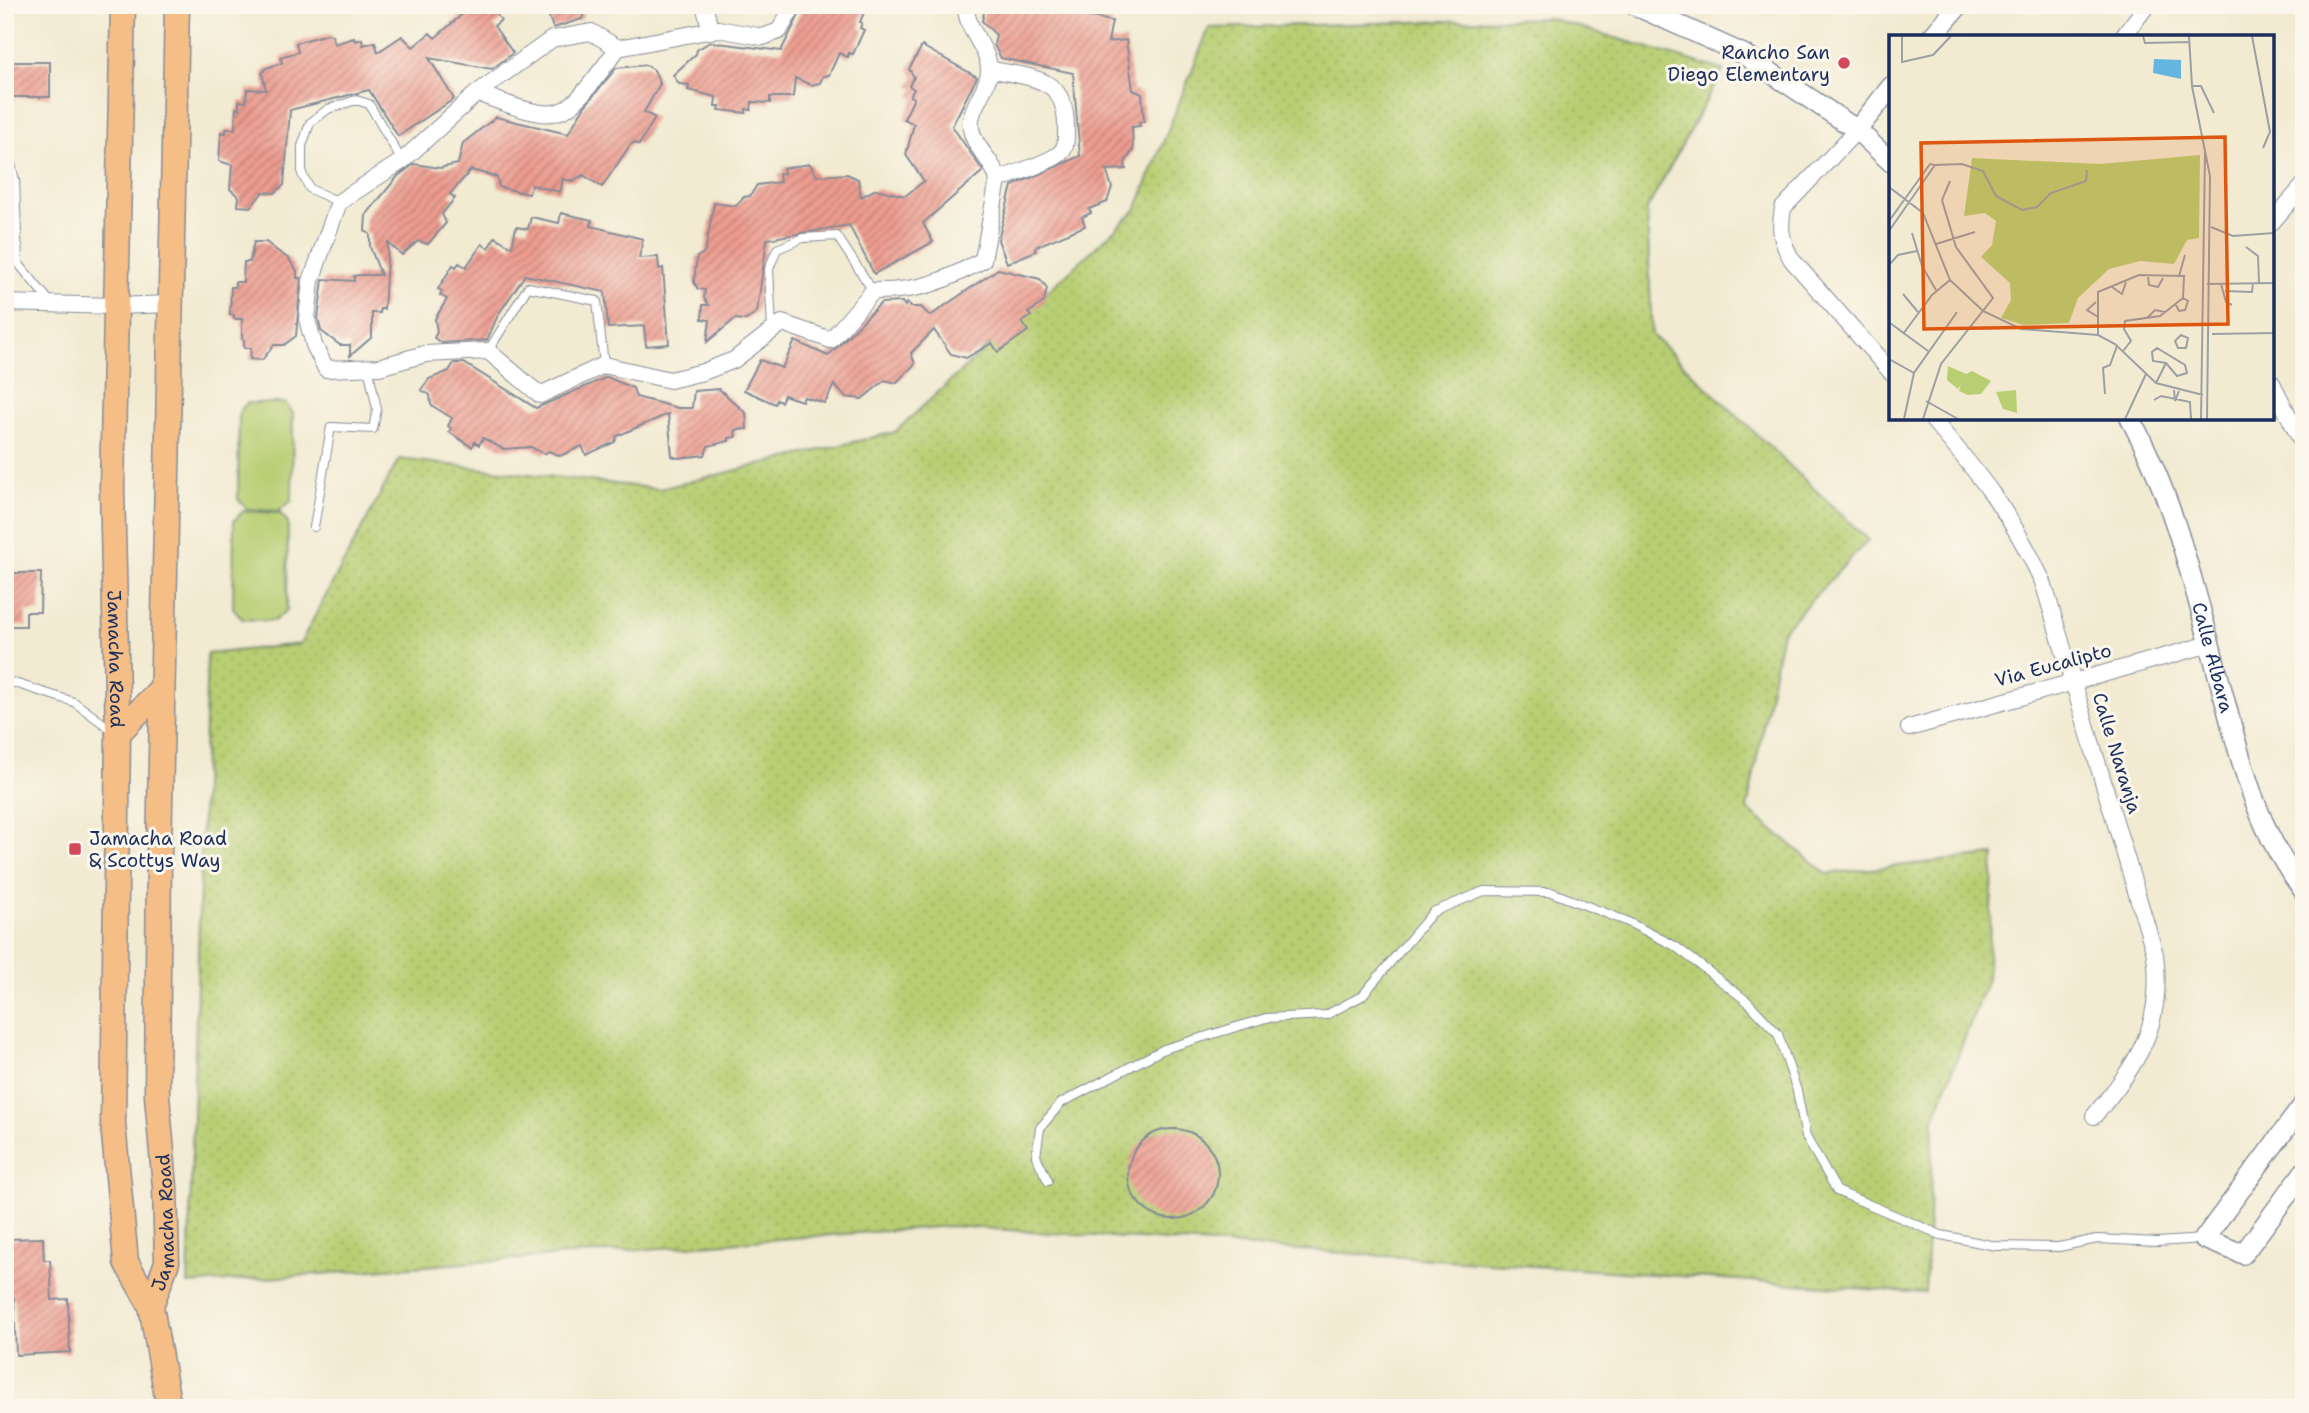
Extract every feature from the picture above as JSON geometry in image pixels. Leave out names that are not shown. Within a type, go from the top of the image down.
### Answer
[{"type":"main road","name":"Jamacha Road","points":[[123,5],[112,488],[118,733],[113,1124],[127,1262],[151,1306],[169,1408]]},
{"type":"main road","name":"Jamacha Road","points":[[151,1306],[167,1262],[165,1187],[157,1096],[162,688],[177,5]]},
{"type":"main road","points":[[118,733],[162,688]]},
{"type":"street","points":[[704,5],[710,31]]},
{"type":"street","points":[[793,5],[779,31],[763,37],[710,31],[618,48],[591,32],[552,39],[477,93],[402,161],[339,202],[311,281],[307,319],[314,345],[326,369],[374,367],[425,354],[488,351],[540,394],[604,365],[670,380],[704,372],[734,360],[782,323],[831,340],[873,291],[908,292],[954,276],[983,260],[998,180],[996,169],[971,130],[971,119],[986,85],[989,69],[969,27],[966,5]]},
{"type":"street","points":[[1634,5],[1743,54],[1857,130],[1889,160]]},
{"type":"street","points":[[1934,35],[1959,5]]},
{"type":"street","points":[[2124,35],[2141,7]]},
{"type":"street","points":[[477,93],[534,115],[554,115],[575,105],[618,48]]},
{"type":"street","points":[[989,69],[1048,82],[1056,88],[1062,99],[1067,119],[1066,143],[1058,155],[998,180]]},
{"type":"street","points":[[1889,90],[1857,130],[1783,208],[1780,225],[1781,242],[1792,260],[1889,370]]},
{"type":"street","points":[[2274,220],[2304,185]]},
{"type":"street","points":[[5,303],[116,306],[170,304]]},
{"type":"street","points":[[2274,387],[2304,446]]},
{"type":"street","name":"Calle Naranja","points":[[1933,420],[1989,485],[2027,548],[2054,615],[2155,954],[2158,978],[2154,1016],[2141,1054],[2094,1116]]},
{"type":"street","name":"Calle Albara","points":[[2131,420],[2166,493],[2257,811],[2282,860],[2304,891]]},
{"type":"street","name":"Via Eucalipto","points":[[1909,728],[2210,644]]},
{"type":"street","points":[[2304,1104],[2204,1240],[2243,1254],[2304,1172]]},
{"type":"lane","points":[[339,202],[310,189],[302,174],[302,146],[310,123],[328,109],[356,100],[369,104],[402,161]]},
{"type":"lane","points":[[5,158],[10,161],[15,180],[18,263],[51,303]]},
{"type":"lane","points":[[772,330],[769,269],[777,249],[803,238],[837,236],[873,291]]},
{"type":"lane","points":[[5,240],[13,240],[18,245]]},
{"type":"lane","points":[[488,351],[528,287],[597,301],[604,365]]},
{"type":"lane","points":[[314,527],[331,426],[373,429],[377,409],[374,367]]},
{"type":"lane","points":[[5,680],[74,702],[118,733]]},
{"type":"lane","points":[[1048,1181],[1036,1156],[1040,1128],[1061,1103],[1164,1049],[1266,1018],[1326,1015],[1362,996],[1433,912],[1484,891],[1551,892],[1626,921],[1675,947],[1748,1002],[1778,1034],[1797,1091],[1806,1136],[1837,1191],[1941,1235],[1996,1246],[2059,1247],[2097,1239],[2157,1242],[2204,1240]]},
{"type":"green space","points":[[1549,18],[1723,70],[1647,209],[1652,335],[1868,540],[1782,631],[1747,809],[1827,874],[1994,855],[1987,979],[1934,1119],[1925,1293],[951,1226],[188,1284],[207,654],[300,644],[399,459],[659,489],[895,432],[1136,210],[1209,28]]},
{"type":"green space","points":[[247,403],[285,403],[293,413],[292,500],[279,511],[247,509],[238,499],[239,412]]},
{"type":"green space","points":[[243,511],[280,513],[288,522],[287,610],[274,621],[242,619],[233,608],[234,521]]},
{"type":"building","points":[[473,5],[489,5],[501,20],[494,26],[513,53],[492,69],[429,58],[454,99],[398,136],[369,90],[290,110],[284,185],[274,193],[263,192],[251,207],[238,206],[239,197],[230,189],[232,165],[219,161],[221,132],[235,129],[236,108],[239,109],[239,101],[246,102],[247,89],[266,90],[262,73],[266,68],[282,63],[281,57],[298,52],[296,43],[327,34],[332,35],[334,44],[354,38],[355,41],[362,39],[363,45],[375,42],[378,52],[402,36],[413,47],[430,33],[435,38]]},
{"type":"building","points":[[545,5],[586,5],[582,19],[553,28]]},
{"type":"building","points":[[804,5],[867,5],[860,22],[860,28],[864,30],[853,54],[849,53],[848,57],[839,53],[829,75],[823,76],[820,83],[811,85],[795,78],[793,97],[770,97],[770,103],[752,102],[751,110],[746,109],[746,113],[719,110],[720,106],[715,106],[716,97],[688,90],[689,85],[679,84],[673,75],[697,50],[710,42],[781,51]]},
{"type":"building","points":[[1002,5],[1063,5],[1062,11],[1112,21],[1108,42],[1126,40],[1133,90],[1142,94],[1144,122],[1139,122],[1140,126],[1132,127],[1133,150],[1125,163],[1126,169],[1106,170],[1112,187],[1107,202],[1089,209],[1091,213],[1082,217],[1085,226],[1035,247],[1036,251],[1007,263],[998,240],[1012,186],[1080,156],[1073,73],[1001,58],[994,45],[996,35],[982,21],[985,8]]},
{"type":"building","points":[[922,46],[977,77],[952,126],[983,171],[923,223],[933,242],[874,274],[849,225],[767,239],[757,312],[746,320],[735,319],[707,342],[710,320],[702,319],[703,305],[709,305],[704,298],[705,290],[698,289],[694,282],[697,257],[705,252],[714,203],[736,206],[744,197],[750,196],[757,185],[780,182],[779,174],[784,173],[783,168],[810,164],[817,176],[847,174],[858,179],[861,197],[876,189],[905,196],[924,181],[906,155],[914,124],[904,119],[914,98],[910,96],[914,89],[909,86],[914,77],[909,69]]},
{"type":"building","points":[[12,62],[50,62],[50,97],[11,97]]},
{"type":"building","points":[[646,65],[654,70],[660,84],[644,112],[655,118],[639,145],[635,142],[630,145],[602,187],[583,175],[573,181],[563,179],[560,192],[532,185],[529,194],[499,187],[497,177],[471,170],[450,194],[455,198],[442,214],[446,223],[428,244],[418,241],[402,255],[388,243],[384,309],[380,309],[380,313],[372,313],[372,337],[350,356],[350,345],[340,345],[321,331],[318,318],[323,279],[354,281],[354,276],[381,275],[370,247],[370,234],[365,231],[366,215],[398,176],[414,164],[440,168],[458,164],[463,143],[496,117],[568,134],[584,107],[616,68]]},
{"type":"building","points":[[561,213],[592,220],[591,226],[643,239],[639,258],[658,257],[659,269],[663,268],[669,344],[646,346],[644,326],[608,328],[605,292],[525,275],[498,315],[487,340],[442,343],[434,338],[437,332],[435,319],[447,299],[440,295],[442,291],[438,289],[453,265],[456,267],[459,263],[466,267],[482,244],[488,248],[495,237],[512,247],[516,227],[528,229],[531,217],[559,223]]},
{"type":"building","points":[[254,242],[266,242],[289,259],[297,271],[297,278],[301,278],[296,336],[284,345],[274,345],[262,360],[250,359],[251,348],[244,348],[242,339],[242,319],[234,319],[234,315],[230,315],[231,287],[235,287],[235,282],[243,282],[244,262],[250,262]]},
{"type":"building","points":[[998,269],[1040,279],[1047,288],[1044,302],[1028,313],[1031,316],[1022,322],[1028,331],[998,352],[992,343],[966,358],[951,354],[934,330],[911,353],[915,364],[896,383],[885,380],[862,399],[846,397],[834,385],[825,403],[804,397],[802,401],[784,395],[781,402],[777,400],[775,404],[744,390],[760,360],[782,368],[795,341],[828,356],[881,303],[902,302],[905,306],[907,303],[911,307],[921,307],[930,316]]},
{"type":"building","points":[[454,363],[464,363],[536,408],[607,377],[633,388],[636,397],[678,408],[692,408],[694,391],[719,389],[746,413],[747,429],[735,430],[736,437],[708,446],[705,455],[677,458],[672,456],[668,414],[617,436],[615,442],[586,455],[582,446],[560,456],[549,451],[544,454],[531,447],[503,449],[483,438],[479,445],[475,442],[472,447],[449,432],[451,428],[448,426],[452,418],[431,405],[430,395],[421,390],[429,379],[449,371]]},
{"type":"building","points":[[5,573],[41,573],[40,612],[26,612],[26,626],[5,626]]},
{"type":"building","points":[[1164,1129],[1182,1129],[1198,1136],[1211,1149],[1218,1165],[1218,1183],[1211,1199],[1198,1212],[1182,1219],[1164,1219],[1148,1212],[1135,1199],[1128,1183],[1128,1165],[1135,1149],[1148,1136]]},
{"type":"building","points":[[43,1238],[44,1260],[50,1260],[52,1300],[68,1299],[70,1352],[16,1355],[14,1298],[5,1295],[5,1239]]},
{"type":"place","name":"Rancho San Diego Elementary","points":[[1844,63]]},
{"type":"place","name":"Jamacha Road & Scottys Way","points":[[75,849]]}]
